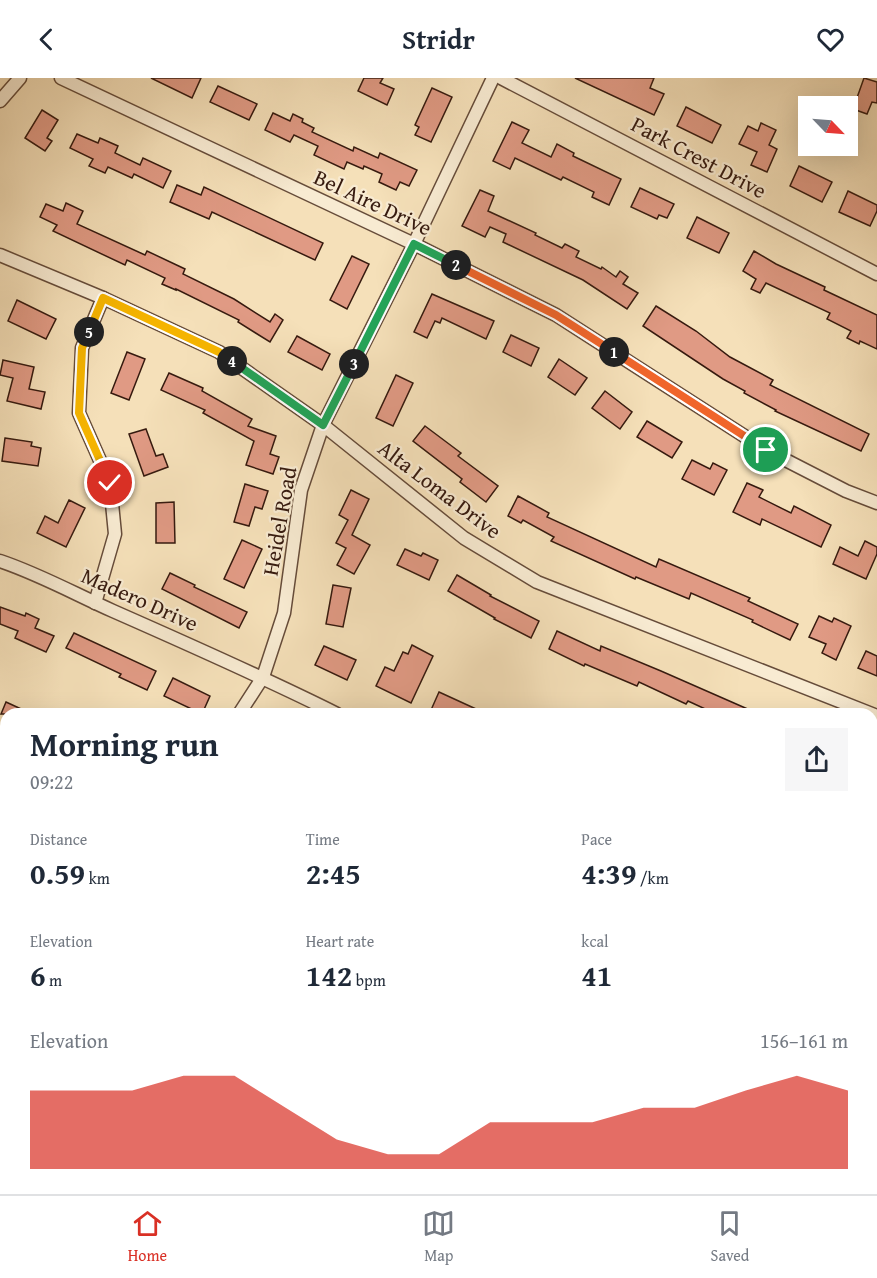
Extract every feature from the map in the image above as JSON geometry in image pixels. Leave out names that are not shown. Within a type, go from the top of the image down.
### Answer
[{"type":"street","points":[[0,101],[20,78]]},
{"type":"street","name":"Bel Aire Drive","points":[[61,78],[414,244],[556,315],[766,450],[846,491],[877,503]]},
{"type":"street","name":"Heidel Road","points":[[243,708],[263,677],[284,614],[301,490],[323,425],[414,244],[493,78]]},
{"type":"street","name":"Park Crest Drive","points":[[501,78],[877,274]]},
{"type":"street","name":"Alta Loma Drive","points":[[0,255],[103,298],[219,352],[323,425],[464,538],[537,582],[857,708]]},
{"type":"street","points":[[95,603],[116,534],[110,483],[79,413],[82,348],[103,298]]},
{"type":"street","name":"Madero Drive","points":[[0,561],[26,570],[263,677],[325,708]]},
{"type":"building","points":[[151,78],[201,78],[192,98]]},
{"type":"building","points":[[364,78],[383,78],[380,83],[394,89],[387,105],[358,91]]},
{"type":"building","points":[[575,78],[654,78],[650,88],[664,94],[654,115]]},
{"type":"building","points":[[864,78],[877,82],[877,103],[872,102],[867,114],[858,111],[858,96]]},
{"type":"building","points":[[218,86],[257,104],[249,120],[210,102]]},
{"type":"building","points":[[432,88],[452,97],[431,142],[415,135],[419,127],[415,125]]},
{"type":"building","points":[[686,107],[721,125],[712,143],[677,126]]},
{"type":"building","points":[[42,110],[58,120],[47,138],[52,141],[45,151],[25,138]]},
{"type":"building","points":[[273,113],[290,121],[293,114],[314,128],[312,132],[353,151],[354,147],[378,158],[380,153],[417,170],[409,186],[400,182],[396,190],[379,182],[382,174],[347,162],[344,169],[314,155],[318,146],[294,135],[290,142],[265,130]]},
{"type":"building","points":[[512,122],[529,130],[522,143],[551,157],[557,144],[574,153],[573,156],[621,179],[609,205],[592,197],[594,192],[563,177],[561,180],[515,158],[510,169],[493,161]]},
{"type":"building","points":[[761,123],[776,130],[769,145],[777,149],[767,172],[751,165],[757,152],[739,144],[748,126],[758,131]]},
{"type":"building","points":[[77,134],[98,143],[100,138],[118,146],[115,153],[140,165],[143,158],[171,171],[163,188],[134,174],[132,178],[108,167],[105,173],[89,166],[93,159],[70,148]]},
{"type":"building","points":[[799,166],[832,182],[822,202],[790,186]]},
{"type":"building","points":[[177,185],[201,195],[204,187],[323,243],[315,260],[212,212],[209,219],[170,202]]},
{"type":"building","points":[[640,188],[674,204],[667,218],[659,215],[657,219],[631,207]]},
{"type":"building","points":[[480,190],[494,196],[488,211],[562,248],[565,244],[579,251],[576,257],[601,269],[602,267],[616,277],[620,271],[628,277],[623,284],[638,293],[627,309],[583,280],[503,242],[506,234],[490,227],[485,237],[462,226]]},
{"type":"building","points":[[848,191],[877,205],[877,211],[870,226],[839,212]]},
{"type":"building","points":[[66,203],[83,211],[77,224],[145,255],[147,251],[185,269],[183,274],[234,299],[270,322],[275,314],[283,320],[270,342],[238,322],[239,320],[162,284],[165,278],[127,260],[125,265],[53,231],[57,225],[40,217],[46,204],[63,211]]},
{"type":"building","points":[[697,217],[729,233],[719,253],[687,238]]},
{"type":"building","points":[[754,251],[825,287],[824,290],[877,315],[877,349],[847,338],[851,331],[827,319],[830,313],[766,283],[760,293],[751,289],[756,279],[743,271]]},
{"type":"building","points":[[352,256],[369,264],[347,309],[330,300]]},
{"type":"building","points":[[432,294],[494,321],[486,339],[442,318],[440,323],[435,321],[427,338],[414,332]]},
{"type":"building","points":[[17,300],[56,319],[46,339],[8,321]]},
{"type":"building","points":[[656,306],[696,331],[730,357],[773,380],[770,385],[869,434],[861,451],[775,411],[643,326]]},
{"type":"building","points":[[511,335],[539,348],[531,366],[503,352]]},
{"type":"building","points":[[297,336],[330,354],[322,370],[288,352]]},
{"type":"building","points":[[127,352],[145,359],[129,400],[111,393]]},
{"type":"building","points":[[559,359],[587,378],[575,395],[548,377]]},
{"type":"building","points":[[3,360],[34,367],[29,389],[45,392],[41,409],[7,401],[13,378],[0,375]]},
{"type":"building","points":[[169,373],[203,388],[202,391],[252,419],[248,426],[276,436],[270,454],[279,457],[273,474],[246,465],[254,441],[203,413],[205,410],[161,390]]},
{"type":"building","points":[[396,375],[413,383],[393,426],[376,418]]},
{"type":"building","points":[[605,391],[632,412],[620,429],[592,408]]},
{"type":"building","points":[[647,421],[682,442],[672,458],[637,437]]},
{"type":"building","points":[[425,426],[461,453],[458,456],[498,486],[486,502],[460,482],[462,479],[413,441]]},
{"type":"building","points":[[146,429],[156,456],[163,454],[168,467],[144,476],[129,434]]},
{"type":"building","points":[[5,438],[32,442],[31,446],[41,448],[38,466],[2,461]]},
{"type":"building","points":[[692,460],[710,469],[713,463],[727,470],[714,495],[682,479]]},
{"type":"building","points":[[747,483],[763,490],[759,497],[791,513],[794,506],[831,525],[821,547],[762,519],[760,525],[733,512]]},
{"type":"building","points":[[245,484],[268,491],[262,509],[255,507],[249,526],[234,522]]},
{"type":"building","points":[[351,490],[369,499],[352,535],[370,545],[354,574],[337,565],[346,548],[336,543],[348,520],[339,515]]},
{"type":"building","points":[[518,496],[549,513],[547,517],[656,567],[659,559],[750,598],[748,601],[798,624],[790,640],[752,622],[753,620],[691,593],[689,599],[636,577],[635,579],[551,541],[554,537],[523,520],[521,523],[508,516]]},
{"type":"building","points":[[69,500],[85,508],[66,547],[37,533],[45,516],[58,523]]},
{"type":"building","points":[[174,502],[175,543],[156,543],[156,503]]},
{"type":"building","points":[[242,540],[262,549],[244,588],[224,579]]},
{"type":"building","points":[[865,541],[877,547],[877,554],[866,579],[833,564],[840,547],[858,556]]},
{"type":"building","points":[[405,549],[421,556],[423,553],[438,560],[429,580],[397,565]]},
{"type":"building","points":[[170,573],[247,612],[239,628],[162,589]]},
{"type":"building","points":[[457,575],[490,596],[539,621],[531,638],[448,591]]},
{"type":"building","points":[[333,585],[351,588],[343,627],[326,624]]},
{"type":"building","points":[[0,607],[25,616],[26,613],[39,619],[35,628],[54,636],[46,652],[15,638],[18,631],[0,624]]},
{"type":"building","points":[[819,616],[832,622],[834,618],[851,626],[836,660],[822,653],[826,644],[809,637]]},
{"type":"building","points":[[557,631],[600,651],[601,646],[745,708],[703,708],[688,701],[686,704],[639,682],[637,686],[585,664],[584,666],[549,649]]},
{"type":"building","points":[[74,633],[156,671],[147,690],[119,677],[121,674],[66,648]]},
{"type":"building","points":[[412,645],[433,656],[411,703],[376,686],[385,667],[394,671],[403,652],[408,654]]},
{"type":"building","points":[[324,646],[356,660],[347,680],[315,665]]},
{"type":"building","points":[[866,651],[877,656],[877,676],[858,668]]},
{"type":"building","points":[[173,678],[210,696],[205,708],[189,708],[164,696]]},
{"type":"building","points":[[439,692],[474,708],[432,708]]},
{"type":"building","points":[[6,702],[19,708],[4,708]]},
{"type":"route","points":[[110,483],[79,413],[82,348],[103,298],[219,352],[323,425],[414,244],[556,315],[766,450]]}]
